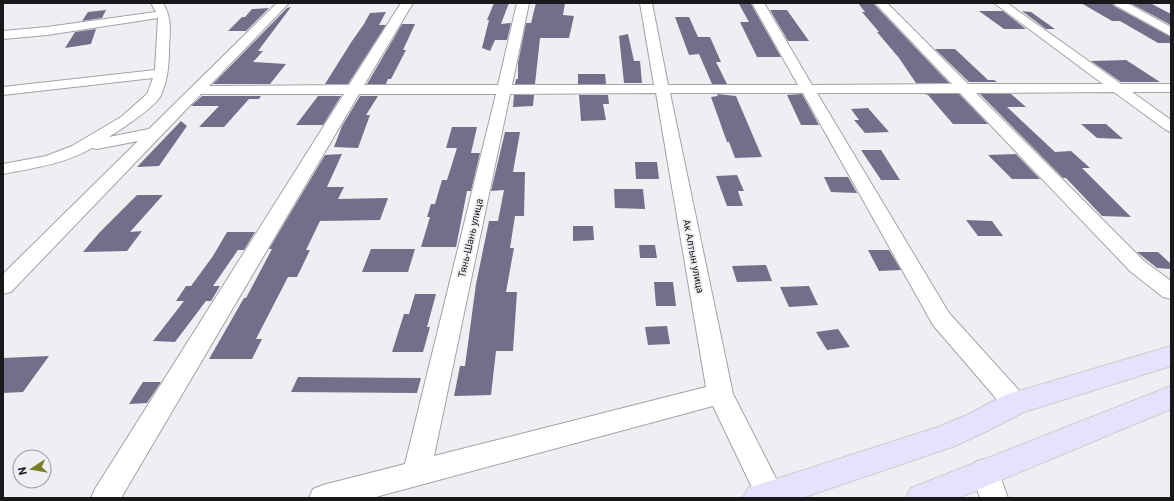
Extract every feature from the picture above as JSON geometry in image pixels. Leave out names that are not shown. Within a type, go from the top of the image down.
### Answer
[{"type":"main road","points":[[768,497],[945,437],[1015,403],[1171,356]]},
{"type":"main road","points":[[922,498],[989,485],[1015,461],[1171,397]]},
{"type":"street","points":[[3,287],[283,3]]},
{"type":"street","points":[[105,498],[407,3]]},
{"type":"street","name":"Тянь-Шань улица","points":[[416,473],[505,89],[523,3]]},
{"type":"street","name":"Ак Алтын улица","points":[[646,3],[720,394],[768,497]]},
{"type":"street","points":[[758,3],[941,319],[1015,403]]},
{"type":"street","points":[[881,3],[1137,266],[1171,292]]},
{"type":"street","points":[[1000,3],[1171,127]]},
{"type":"street","points":[[1119,3],[1171,32]]},
{"type":"street","points":[[3,35],[47,30],[160,9],[164,26],[162,73],[154,96],[126,120],[78,149]]},
{"type":"street","points":[[3,91],[162,73]]},
{"type":"street","points":[[197,90],[1171,88]]},
{"type":"street","points":[[3,169],[50,160],[78,149],[111,140],[155,133]]},
{"type":"street","points":[[323,498],[720,394]]},
{"type":"building","points":[[494,3],[509,3],[501,24],[511,23],[507,40],[495,40],[490,51],[482,48],[489,20],[487,20]]},
{"type":"building","points":[[536,3],[565,3],[563,15],[574,16],[569,38],[540,38],[535,84],[515,84],[516,79],[518,79],[518,63],[526,23],[531,23]]},
{"type":"building","points":[[858,3],[873,3],[949,83],[916,83],[899,58],[862,12],[865,12]]},
{"type":"building","points":[[1081,3],[1112,3],[1114,6],[1171,37],[1171,43],[1158,43],[1120,21],[1112,21]]},
{"type":"building","points":[[1130,3],[1150,3],[1171,14],[1171,25]]},
{"type":"building","points":[[739,4],[751,4],[781,57],[757,57],[740,22],[749,22]]},
{"type":"building","points":[[291,7],[258,51],[263,51],[253,62],[286,64],[270,84],[213,84],[287,8]]},
{"type":"building","points":[[269,8],[246,31],[228,31],[252,9]]},
{"type":"building","points":[[106,10],[102,18],[82,21],[88,12]]},
{"type":"building","points":[[770,10],[787,10],[809,41],[788,41]]},
{"type":"building","points":[[979,11],[1003,11],[1026,29],[1004,29]]},
{"type":"building","points":[[1022,11],[1031,12],[1055,29],[1046,29]]},
{"type":"building","points":[[386,12],[379,25],[386,25],[348,84],[325,84],[370,13]]},
{"type":"building","points":[[675,17],[689,17],[698,37],[710,37],[721,62],[716,62],[727,84],[712,84],[699,54],[689,55]]},
{"type":"building","points":[[402,24],[415,24],[403,50],[406,50],[391,79],[388,79],[386,84],[367,84]]},
{"type":"building","points":[[96,29],[91,44],[65,48],[75,32]]},
{"type":"building","points":[[628,34],[634,61],[640,61],[642,83],[624,83],[619,36]]},
{"type":"building","points":[[935,49],[955,49],[988,80],[994,80],[997,82],[969,82]]},
{"type":"building","points":[[1126,60],[1160,82],[1121,82],[1091,61]]},
{"type":"building","points":[[578,74],[605,74],[606,84],[578,84]]},
{"type":"building","points":[[717,94],[736,96],[762,157],[735,158],[729,142],[727,142],[711,97],[718,96]]},
{"type":"building","points":[[802,94],[819,125],[801,125],[787,95]]},
{"type":"building","points":[[925,94],[959,94],[988,124],[953,124],[928,95]]},
{"type":"building","points":[[980,94],[1011,94],[1026,107],[1007,107],[1055,152],[1071,151],[1090,168],[1082,168],[1131,217],[1102,216],[1066,178],[1063,178]]},
{"type":"building","points":[[514,95],[534,95],[533,106],[513,107]]},
{"type":"building","points":[[579,95],[608,95],[609,104],[603,104],[606,120],[581,121]]},
{"type":"building","points":[[202,96],[261,96],[259,99],[249,99],[224,127],[199,127],[219,106],[191,106]]},
{"type":"building","points":[[318,96],[341,96],[323,125],[296,125]]},
{"type":"building","points":[[360,96],[378,96],[366,115],[370,115],[358,148],[334,147],[342,126]]},
{"type":"building","points":[[868,108],[889,132],[865,133],[854,120],[859,120],[851,109]]},
{"type":"building","points":[[181,121],[187,126],[159,166],[137,167]]},
{"type":"building","points":[[1081,124],[1106,124],[1123,139],[1097,138]]},
{"type":"building","points":[[452,127],[477,127],[471,153],[480,153],[471,191],[467,191],[456,247],[421,247],[430,217],[427,217],[431,204],[435,204],[442,180],[447,180],[457,148],[446,148]]},
{"type":"building","points":[[505,132],[520,132],[513,172],[525,172],[524,216],[515,216],[510,248],[514,248],[506,292],[517,292],[513,351],[496,351],[491,395],[454,396],[460,366],[465,366],[476,284],[489,221],[498,221],[504,190],[491,191]]},
{"type":"building","points":[[861,150],[881,150],[900,180],[881,180]]},
{"type":"building","points":[[342,154],[327,187],[344,187],[338,199],[388,198],[380,220],[320,221],[306,250],[310,250],[297,277],[288,277],[256,339],[262,339],[252,359],[209,359],[244,298],[246,298],[272,249],[269,249],[325,155]]},
{"type":"building","points":[[1016,154],[1040,179],[1012,179],[988,155]]},
{"type":"building","points":[[635,162],[657,162],[659,179],[636,179]]},
{"type":"building","points":[[737,175],[744,191],[738,191],[743,206],[727,206],[716,176]]},
{"type":"building","points":[[824,177],[848,177],[857,193],[831,192]]},
{"type":"building","points":[[614,189],[643,189],[645,209],[615,208]]},
{"type":"building","points":[[137,195],[163,195],[130,232],[142,231],[127,251],[83,252],[99,233]]},
{"type":"building","points":[[966,220],[992,221],[1003,236],[978,236]]},
{"type":"building","points":[[573,226],[593,226],[594,240],[573,241]]},
{"type":"building","points":[[227,232],[255,232],[244,250],[238,250],[213,286],[220,286],[211,301],[206,301],[175,342],[153,341],[184,301],[176,301],[186,286],[191,286],[213,256]]},
{"type":"building","points":[[639,245],[655,245],[657,258],[640,258]]},
{"type":"building","points":[[371,249],[415,249],[408,272],[362,272]]},
{"type":"building","points":[[868,250],[889,250],[901,270],[879,271]]},
{"type":"building","points":[[1137,252],[1158,252],[1171,264],[1171,269],[1157,268]]},
{"type":"building","points":[[766,265],[772,281],[737,282],[732,266]]},
{"type":"building","points":[[654,282],[673,282],[676,306],[656,306]]},
{"type":"building","points":[[809,286],[818,305],[789,307],[780,287]]},
{"type":"building","points":[[415,294],[436,294],[427,327],[430,327],[423,352],[392,352],[404,314],[409,314]]},
{"type":"building","points":[[667,326],[670,344],[648,345],[645,327]]},
{"type":"building","points":[[838,329],[850,347],[827,350],[816,332]]},
{"type":"building","points":[[49,356],[23,392],[3,393],[3,358]]},
{"type":"building","points":[[298,377],[421,378],[417,393],[291,392]]},
{"type":"building","points":[[143,382],[161,382],[147,403],[129,404]]}]
